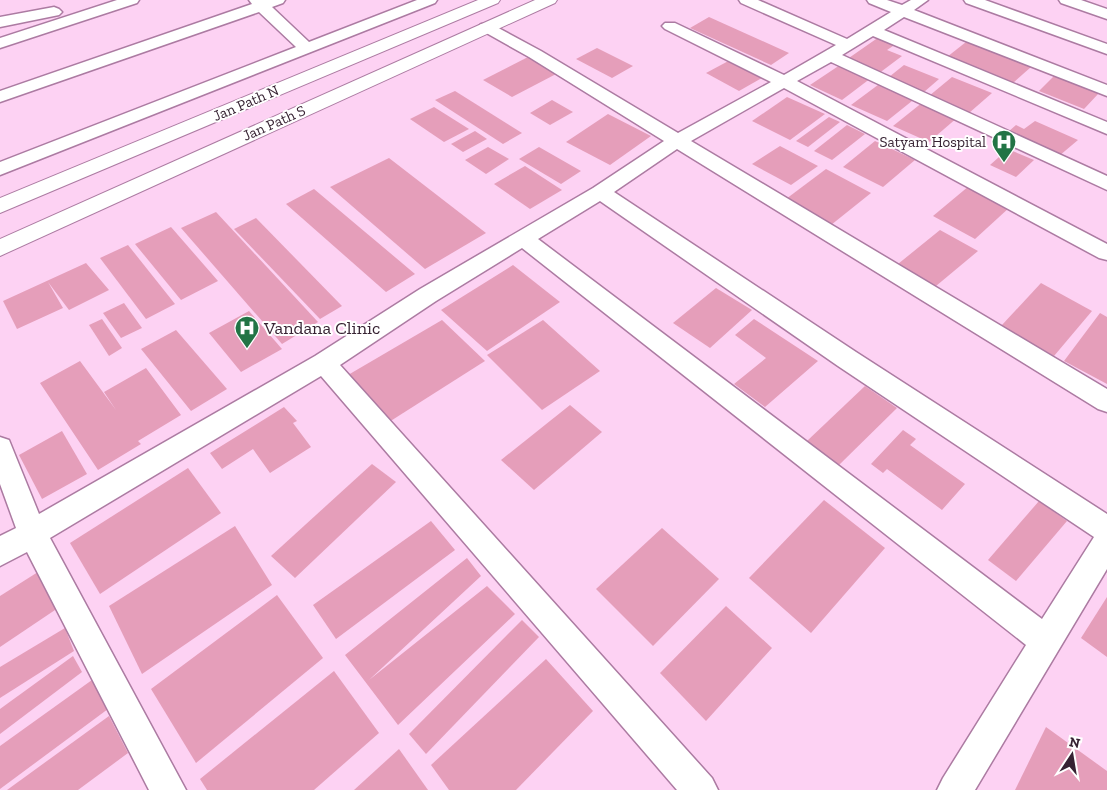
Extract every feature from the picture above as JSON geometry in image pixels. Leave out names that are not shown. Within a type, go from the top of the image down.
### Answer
[{"type":"main road","name":"Jan Path N","points":[[0,206],[492,0]]},
{"type":"main road","name":"Jan Path S","points":[[0,248],[549,0]]},
{"type":"street","points":[[0,22],[119,0]]},
{"type":"street","points":[[0,43],[132,0]]},
{"type":"street","points":[[0,169],[430,0]]},
{"type":"street","points":[[746,0],[839,50],[1107,184]]},
{"type":"street","points":[[874,0],[1107,91]]},
{"type":"street","points":[[0,552],[324,363],[428,295],[600,192],[676,141],[839,50],[922,0]]},
{"type":"street","points":[[971,0],[1107,49]]},
{"type":"street","points":[[1066,0],[1107,14]]},
{"type":"street","points":[[0,97],[266,2],[307,49]]},
{"type":"street","points":[[670,26],[783,81],[1107,253]]},
{"type":"street","points":[[486,27],[535,54],[1107,402]]},
{"type":"street","points":[[871,30],[1107,129]]},
{"type":"street","points":[[600,192],[847,359],[1107,530]]},
{"type":"street","points":[[523,238],[1047,642]]},
{"type":"street","points":[[324,363],[700,790]]},
{"type":"street","points":[[0,448],[32,533],[168,790]]},
{"type":"street","points":[[955,790],[1107,542]]},
{"type":"building","points":[[709,17],[789,53],[771,65],[690,28]]},
{"type":"building","points":[[879,37],[896,44],[887,50],[902,56],[878,74],[846,60]]},
{"type":"building","points":[[966,42],[1031,67],[1013,83],[947,57]]},
{"type":"building","points":[[597,48],[633,66],[612,78],[576,59]]},
{"type":"building","points":[[528,57],[558,73],[512,97],[483,80]]},
{"type":"building","points":[[734,58],[767,75],[739,91],[706,73]]},
{"type":"building","points":[[840,65],[871,78],[842,100],[810,85]]},
{"type":"building","points":[[904,65],[939,79],[924,92],[889,77]]},
{"type":"building","points":[[1054,76],[1099,93],[1084,109],[1039,91]]},
{"type":"building","points":[[952,77],[992,93],[969,113],[929,96]]},
{"type":"building","points":[[882,82],[917,97],[887,121],[851,105]]},
{"type":"building","points":[[455,91],[522,133],[503,144],[435,100]]},
{"type":"building","points":[[787,97],[825,114],[790,140],[752,121]]},
{"type":"building","points":[[552,100],[573,112],[550,125],[530,113]]},
{"type":"building","points":[[923,102],[958,117],[929,142],[893,126]]},
{"type":"building","points":[[434,107],[469,129],[444,142],[410,119]]},
{"type":"building","points":[[608,114],[651,136],[610,165],[566,142]]},
{"type":"building","points":[[829,117],[840,122],[808,147],[796,141]]},
{"type":"building","points":[[1035,121],[1078,140],[1059,156],[1008,132],[1016,125],[1024,129]]},
{"type":"building","points":[[847,125],[865,134],[832,160],[814,151]]},
{"type":"building","points":[[475,131],[487,139],[463,152],[451,144]]},
{"type":"building","points":[[875,141],[915,160],[883,187],[843,167]]},
{"type":"building","points":[[780,146],[818,166],[791,185],[752,164]]},
{"type":"building","points":[[488,147],[509,159],[486,174],[465,160]]},
{"type":"building","points":[[539,147],[581,171],[561,184],[519,159]]},
{"type":"building","points":[[1008,149],[1034,160],[1016,177],[990,165]]},
{"type":"building","points":[[389,158],[486,233],[425,269],[330,187]]},
{"type":"building","points":[[525,166],[562,190],[530,209],[494,184]]},
{"type":"building","points":[[826,169],[871,193],[831,225],[786,199]]},
{"type":"building","points":[[969,186],[1010,207],[975,239],[933,216]]},
{"type":"building","points":[[314,189],[415,274],[386,292],[286,204]]},
{"type":"building","points":[[216,212],[318,322],[282,344],[181,228]]},
{"type":"building","points":[[256,218],[342,306],[320,319],[234,229]]},
{"type":"building","points":[[171,227],[218,281],[181,300],[135,244]]},
{"type":"building","points":[[940,230],[978,251],[936,286],[898,264]]},
{"type":"building","points":[[128,245],[175,304],[146,319],[100,258]]},
{"type":"building","points":[[86,263],[109,290],[69,310],[48,282],[63,308],[17,329],[3,301]]},
{"type":"building","points":[[513,265],[560,302],[487,351],[441,310]]},
{"type":"building","points":[[1041,283],[1092,311],[1054,356],[1001,326]]},
{"type":"building","points":[[716,288],[752,310],[710,348],[673,323]]},
{"type":"building","points":[[124,303],[142,328],[121,338],[103,313]]},
{"type":"building","points":[[249,311],[282,349],[241,372],[209,333]]},
{"type":"building","points":[[1100,313],[1107,317],[1107,384],[1064,361]]},
{"type":"building","points":[[102,319],[122,348],[109,356],[89,325]]},
{"type":"building","points":[[754,319],[818,361],[765,407],[734,384],[766,358],[735,335]]},
{"type":"building","points":[[442,320],[485,361],[389,422],[348,375]]},
{"type":"building","points":[[543,320],[600,371],[542,410],[487,355]]},
{"type":"building","points":[[176,330],[227,389],[191,411],[141,349]]},
{"type":"building","points":[[80,361],[116,410],[104,392],[146,368],[181,415],[138,441],[141,444],[98,470],[40,383]]},
{"type":"building","points":[[865,386],[897,408],[839,465],[807,441]]},
{"type":"building","points":[[570,405],[602,432],[534,490],[501,460]]},
{"type":"building","points":[[284,407],[297,421],[293,423],[311,447],[270,473],[253,449],[222,469],[210,453]]},
{"type":"building","points":[[903,430],[916,439],[910,445],[965,484],[942,510],[887,469],[883,473],[871,464]]},
{"type":"building","points":[[62,431],[87,474],[42,499],[19,455]]},
{"type":"building","points":[[372,464],[396,482],[295,578],[271,556]]},
{"type":"building","points":[[188,468],[221,513],[100,594],[70,543]]},
{"type":"building","points":[[824,500],[885,548],[811,633],[749,578]]},
{"type":"building","points":[[1039,501],[1067,521],[1016,581],[988,560]]},
{"type":"building","points":[[431,521],[455,550],[336,639],[313,605]]},
{"type":"building","points":[[235,526],[272,585],[142,674],[109,606]]},
{"type":"building","points":[[662,528],[719,579],[653,646],[596,589]]},
{"type":"building","points":[[467,558],[481,576],[369,680],[487,586],[515,614],[398,725],[345,655]]},
{"type":"building","points":[[38,572],[58,608],[0,647],[0,596]]},
{"type":"building","points":[[277,595],[323,658],[196,763],[151,689]]},
{"type":"building","points":[[1107,597],[1107,657],[1081,638]]},
{"type":"building","points":[[726,606],[772,648],[706,721],[660,673]]},
{"type":"building","points":[[522,620],[539,637],[426,754],[409,734]]},
{"type":"building","points":[[65,628],[74,651],[0,698],[0,667]]},
{"type":"building","points":[[73,656],[82,672],[0,734],[0,709]]},
{"type":"building","points":[[546,659],[593,711],[516,790],[449,790],[431,765]]},
{"type":"building","points":[[334,671],[379,733],[314,790],[207,790],[200,779]]},
{"type":"building","points":[[92,680],[108,709],[0,789],[0,746]]},
{"type":"building","points":[[109,716],[128,753],[78,790],[7,790]]},
{"type":"building","points":[[1046,727],[1107,771],[1107,790],[1015,790]]},
{"type":"building","points":[[399,749],[428,790],[354,790]]},
{"type":"place","name":"Satyam Hospital","points":[[1004,163]]},
{"type":"place","name":"Vandana Clinic","points":[[247,349]]}]
